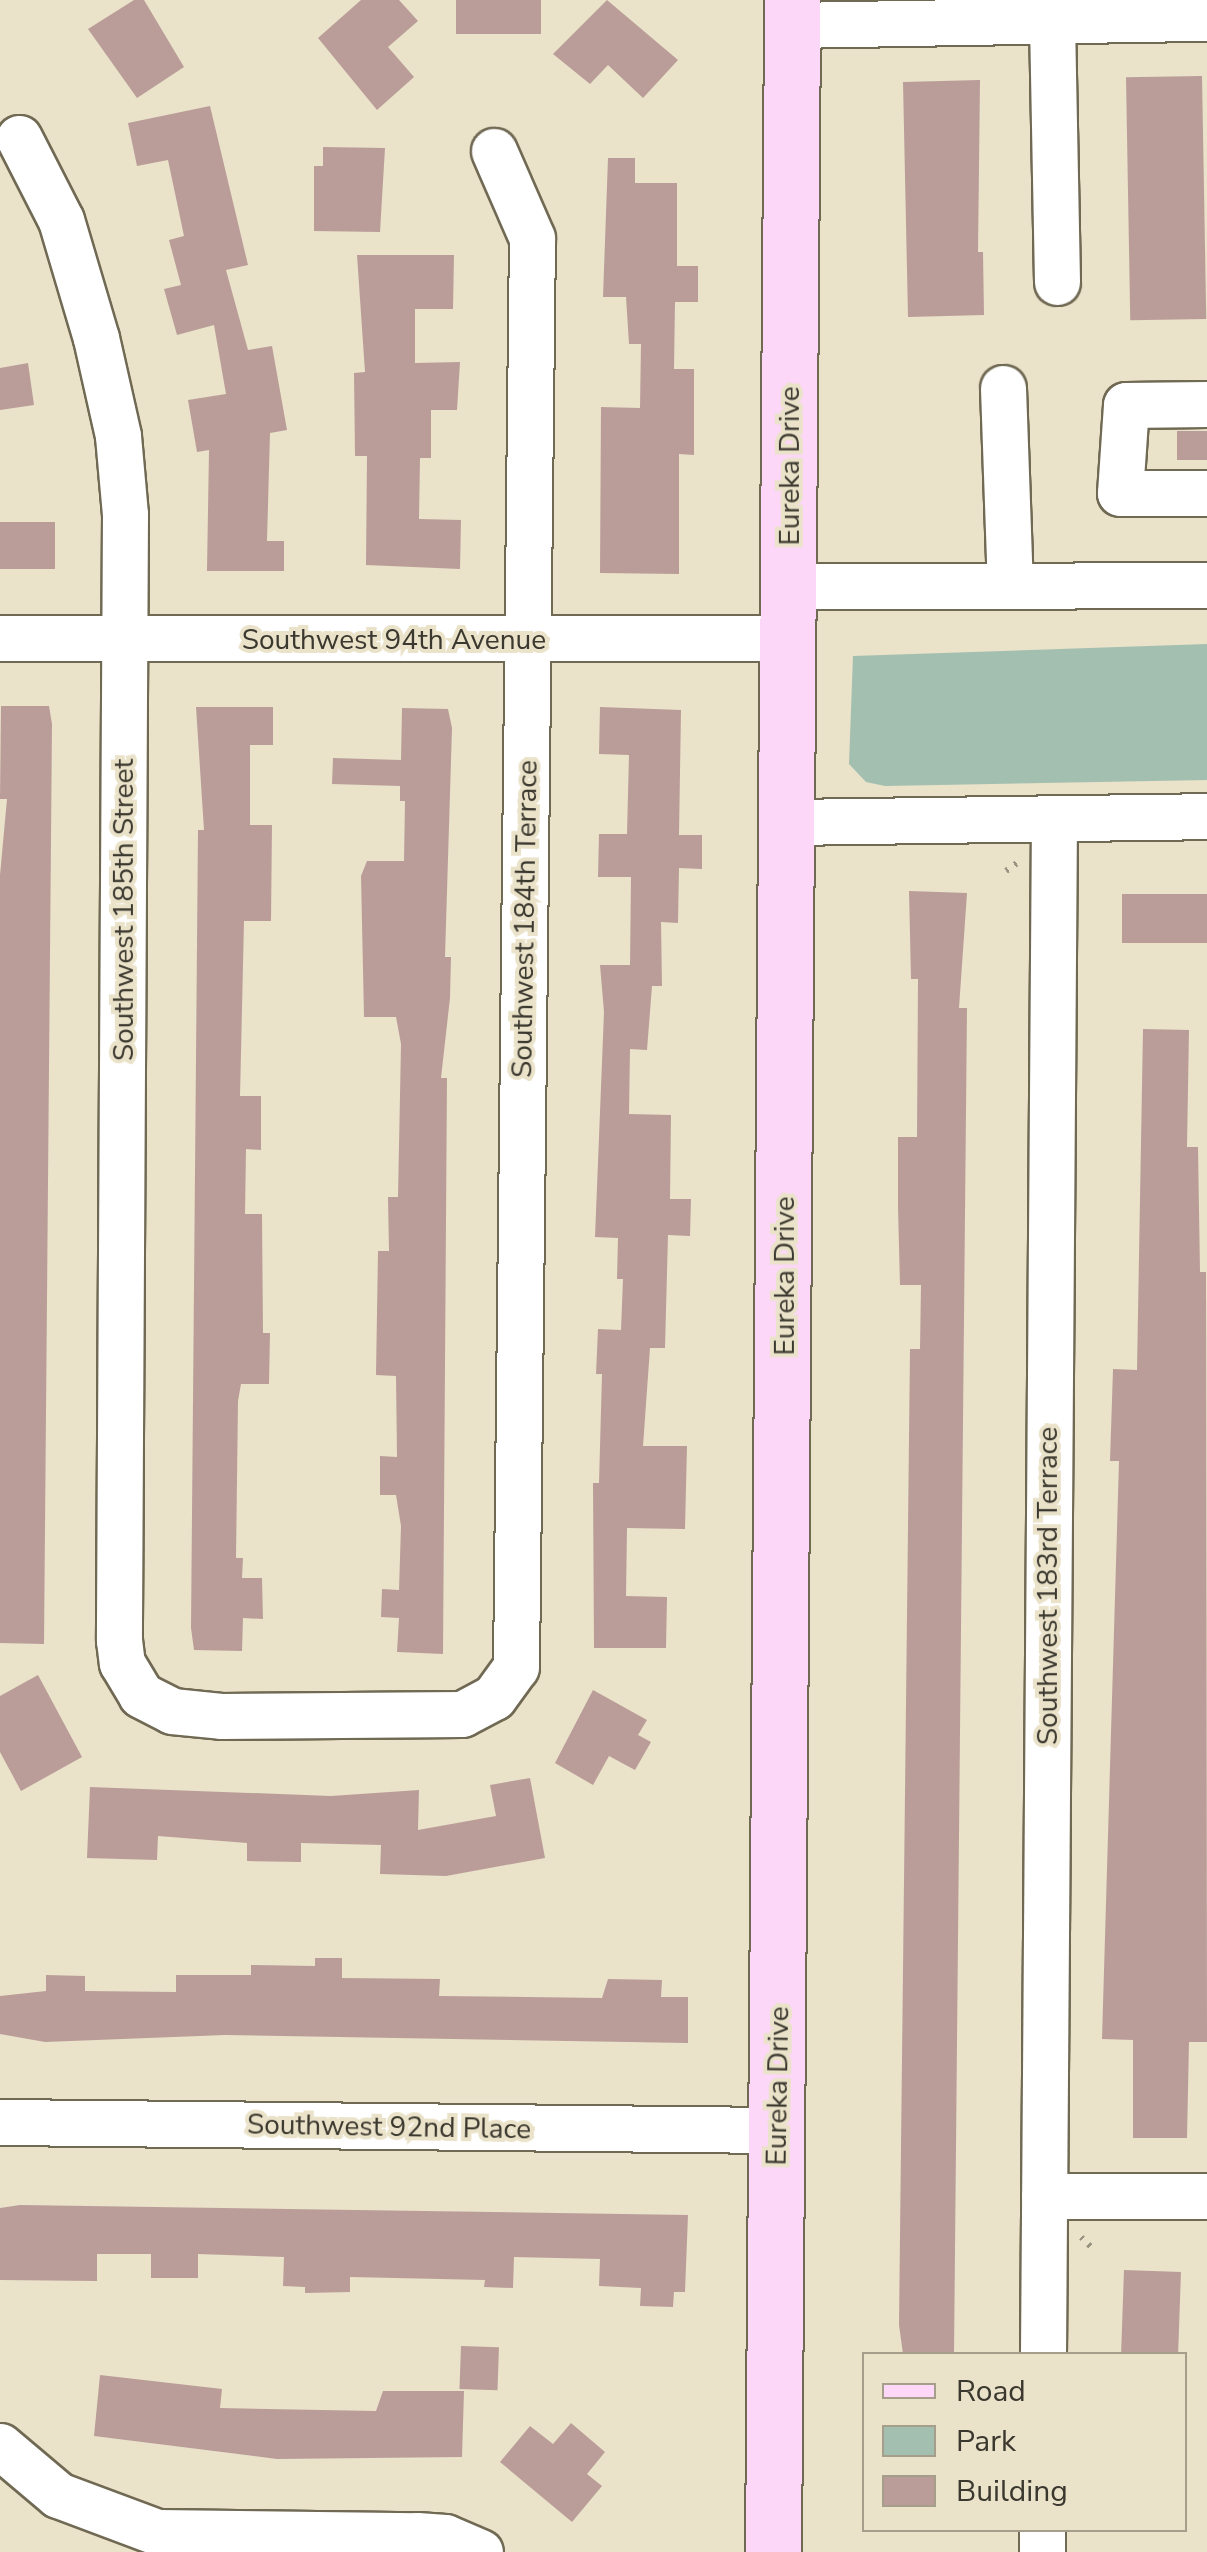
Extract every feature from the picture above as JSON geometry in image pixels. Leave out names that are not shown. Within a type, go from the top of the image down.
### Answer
[{"type":"main road","name":"Eureka Drive","points":[[773,2552],[792,13]]},
{"type":"street","points":[[792,13],[1052,20],[1207,18]]},
{"type":"street","points":[[1052,20],[1057,282]]},
{"type":"street","name":"Southwest 185th Street","points":[[20,138],[61,220],[110,394],[124,501],[119,1640],[122,1663],[141,1695],[194,1715],[428,1716],[476,1710],[502,1690]]},
{"type":"street","name":"Southwest 184th Terrace","points":[[494,151],[532,238],[520,1626],[516,1667],[502,1690]]},
{"type":"street","points":[[1003,388],[1010,585]]},
{"type":"street","points":[[1207,404],[1126,406],[1120,493],[1207,493]]},
{"type":"street","name":"Southwest 94th Avenue","points":[[0,638],[528,641],[1010,585],[1207,586]]},
{"type":"street","points":[[788,822],[1207,816]]},
{"type":"street","name":"Southwest 183rd Terrace","points":[[1043,2352],[1054,818]]},
{"type":"street","name":"Southwest 92nd Place","points":[[0,2122],[778,2130]]},
{"type":"street","points":[[1044,2196],[1207,2196]]},
{"type":"street","points":[[0,2446],[35,2478],[85,2509],[157,2532],[418,2535],[445,2537],[480,2552]]},
{"type":"green space","points":[[1207,644],[1207,780],[885,786],[866,782],[849,764],[853,656]]},
{"type":"building","points":[[134,0],[144,0],[184,67],[137,98],[88,29]]},
{"type":"building","points":[[361,0],[399,0],[418,21],[388,47],[414,77],[377,110],[318,38]]},
{"type":"building","points":[[456,0],[541,0],[541,34],[456,34]]},
{"type":"building","points":[[607,0],[678,60],[643,98],[608,65],[590,84],[553,54]]},
{"type":"building","points":[[1202,76],[1206,319],[1130,320],[1126,77]]},
{"type":"building","points":[[980,80],[978,252],[983,252],[984,315],[908,317],[903,82]]},
{"type":"building","points":[[210,106],[248,265],[226,270],[248,350],[272,346],[287,430],[270,433],[267,541],[284,541],[284,571],[207,571],[209,450],[197,452],[188,400],[226,394],[214,325],[177,335],[164,289],[181,285],[169,240],[184,236],[168,160],[137,166],[128,123]]},
{"type":"building","points":[[323,147],[385,148],[380,232],[314,231],[314,166],[323,166]]},
{"type":"building","points":[[608,158],[635,158],[635,183],[677,183],[677,266],[698,266],[698,302],[675,302],[674,369],[694,369],[694,455],[679,454],[679,574],[600,573],[601,407],[640,408],[641,344],[629,344],[626,297],[603,297]]},
{"type":"building","points":[[357,255],[454,255],[453,309],[415,309],[415,363],[460,362],[457,410],[431,410],[431,458],[420,458],[419,519],[461,520],[460,569],[366,565],[367,456],[355,456],[354,373],[365,372]]},
{"type":"building","points":[[28,363],[34,405],[0,410],[0,368]]},
{"type":"building","points":[[1177,431],[1207,431],[1207,460],[1177,460]]},
{"type":"building","points":[[0,522],[55,522],[55,569],[0,569]]},
{"type":"building","points":[[1,706],[49,706],[52,724],[44,1644],[0,1643],[0,875],[7,799],[0,799]]},
{"type":"building","points":[[196,707],[273,707],[273,745],[250,745],[250,825],[272,825],[271,921],[244,921],[240,1096],[261,1096],[261,1150],[246,1149],[245,1214],[262,1214],[263,1333],[270,1333],[269,1384],[241,1384],[238,1401],[236,1558],[243,1558],[242,1578],[262,1578],[263,1619],[243,1618],[242,1651],[194,1650],[191,1628],[198,830],[204,830]]},
{"type":"building","points":[[600,707],[681,710],[679,835],[702,835],[702,869],[679,868],[678,923],[661,922],[662,986],[652,986],[647,1050],[630,1049],[629,1114],[671,1115],[670,1199],[691,1199],[690,1236],[668,1235],[665,1348],[650,1348],[643,1446],[687,1446],[685,1529],[627,1528],[626,1596],[667,1597],[666,1648],[594,1648],[593,1483],[599,1483],[602,1374],[596,1374],[598,1329],[621,1330],[623,1279],[617,1279],[618,1238],[595,1237],[604,1012],[600,965],[630,965],[631,877],[598,877],[599,834],[627,834],[629,755],[599,754]]},
{"type":"building","points":[[402,708],[448,709],[452,728],[445,957],[451,957],[450,998],[441,1078],[447,1078],[443,1654],[397,1652],[399,1618],[381,1617],[382,1589],[399,1590],[401,1526],[396,1495],[380,1495],[380,1456],[397,1457],[396,1376],[376,1375],[378,1251],[389,1251],[388,1197],[398,1197],[401,1044],[396,1017],[364,1017],[361,876],[367,861],[404,861],[405,801],[400,801],[400,786],[332,784],[333,758],[401,760]]},
{"type":"building","points":[[909,891],[967,893],[959,1008],[967,1008],[954,2352],[903,2352],[899,2325],[910,1349],[920,1349],[921,1285],[900,1285],[898,1137],[917,1137],[918,979],[911,979]]},
{"type":"building","points":[[1122,894],[1207,894],[1207,943],[1122,943]]},
{"type":"building","points":[[1143,1029],[1189,1030],[1187,1147],[1198,1147],[1200,1272],[1206,1272],[1207,2042],[1189,2042],[1187,2138],[1133,2138],[1133,2040],[1102,2039],[1119,1461],[1110,1461],[1113,1369],[1137,1370]]},
{"type":"building","points":[[38,1675],[82,1757],[21,1791],[0,1752],[0,1696]]},
{"type":"building","points":[[593,1690],[647,1720],[638,1735],[651,1742],[635,1770],[609,1756],[593,1785],[555,1763]]},
{"type":"building","points":[[530,1778],[545,1858],[446,1876],[380,1874],[381,1845],[301,1843],[301,1862],[247,1861],[247,1843],[158,1836],[157,1860],[87,1858],[90,1787],[331,1796],[419,1790],[418,1830],[496,1816],[490,1785]]},
{"type":"building","points":[[315,1958],[342,1958],[342,1978],[440,1979],[439,1996],[602,1998],[608,1979],[662,1980],[661,1997],[688,1997],[688,2043],[225,2035],[45,2042],[0,2034],[0,1996],[46,1991],[46,1975],[85,1976],[85,1991],[176,1992],[176,1975],[251,1975],[251,1965],[315,1966]]},
{"type":"building","points":[[20,2205],[688,2215],[685,2292],[674,2292],[673,2307],[640,2306],[641,2288],[599,2286],[600,2259],[514,2257],[513,2288],[484,2287],[485,2280],[350,2277],[350,2292],[305,2293],[305,2287],[283,2286],[284,2257],[198,2254],[198,2278],[151,2278],[151,2254],[97,2254],[97,2281],[0,2280],[0,2208]]},
{"type":"building","points":[[1124,2270],[1181,2272],[1178,2352],[1121,2352]]},
{"type":"building","points":[[461,2346],[499,2347],[497,2390],[459,2389]]},
{"type":"building","points":[[100,2375],[222,2389],[220,2408],[376,2411],[383,2391],[464,2391],[462,2457],[277,2459],[94,2436]]},
{"type":"building","points":[[571,2423],[605,2452],[587,2474],[602,2486],[572,2522],[500,2462],[530,2426],[553,2444]]}]
